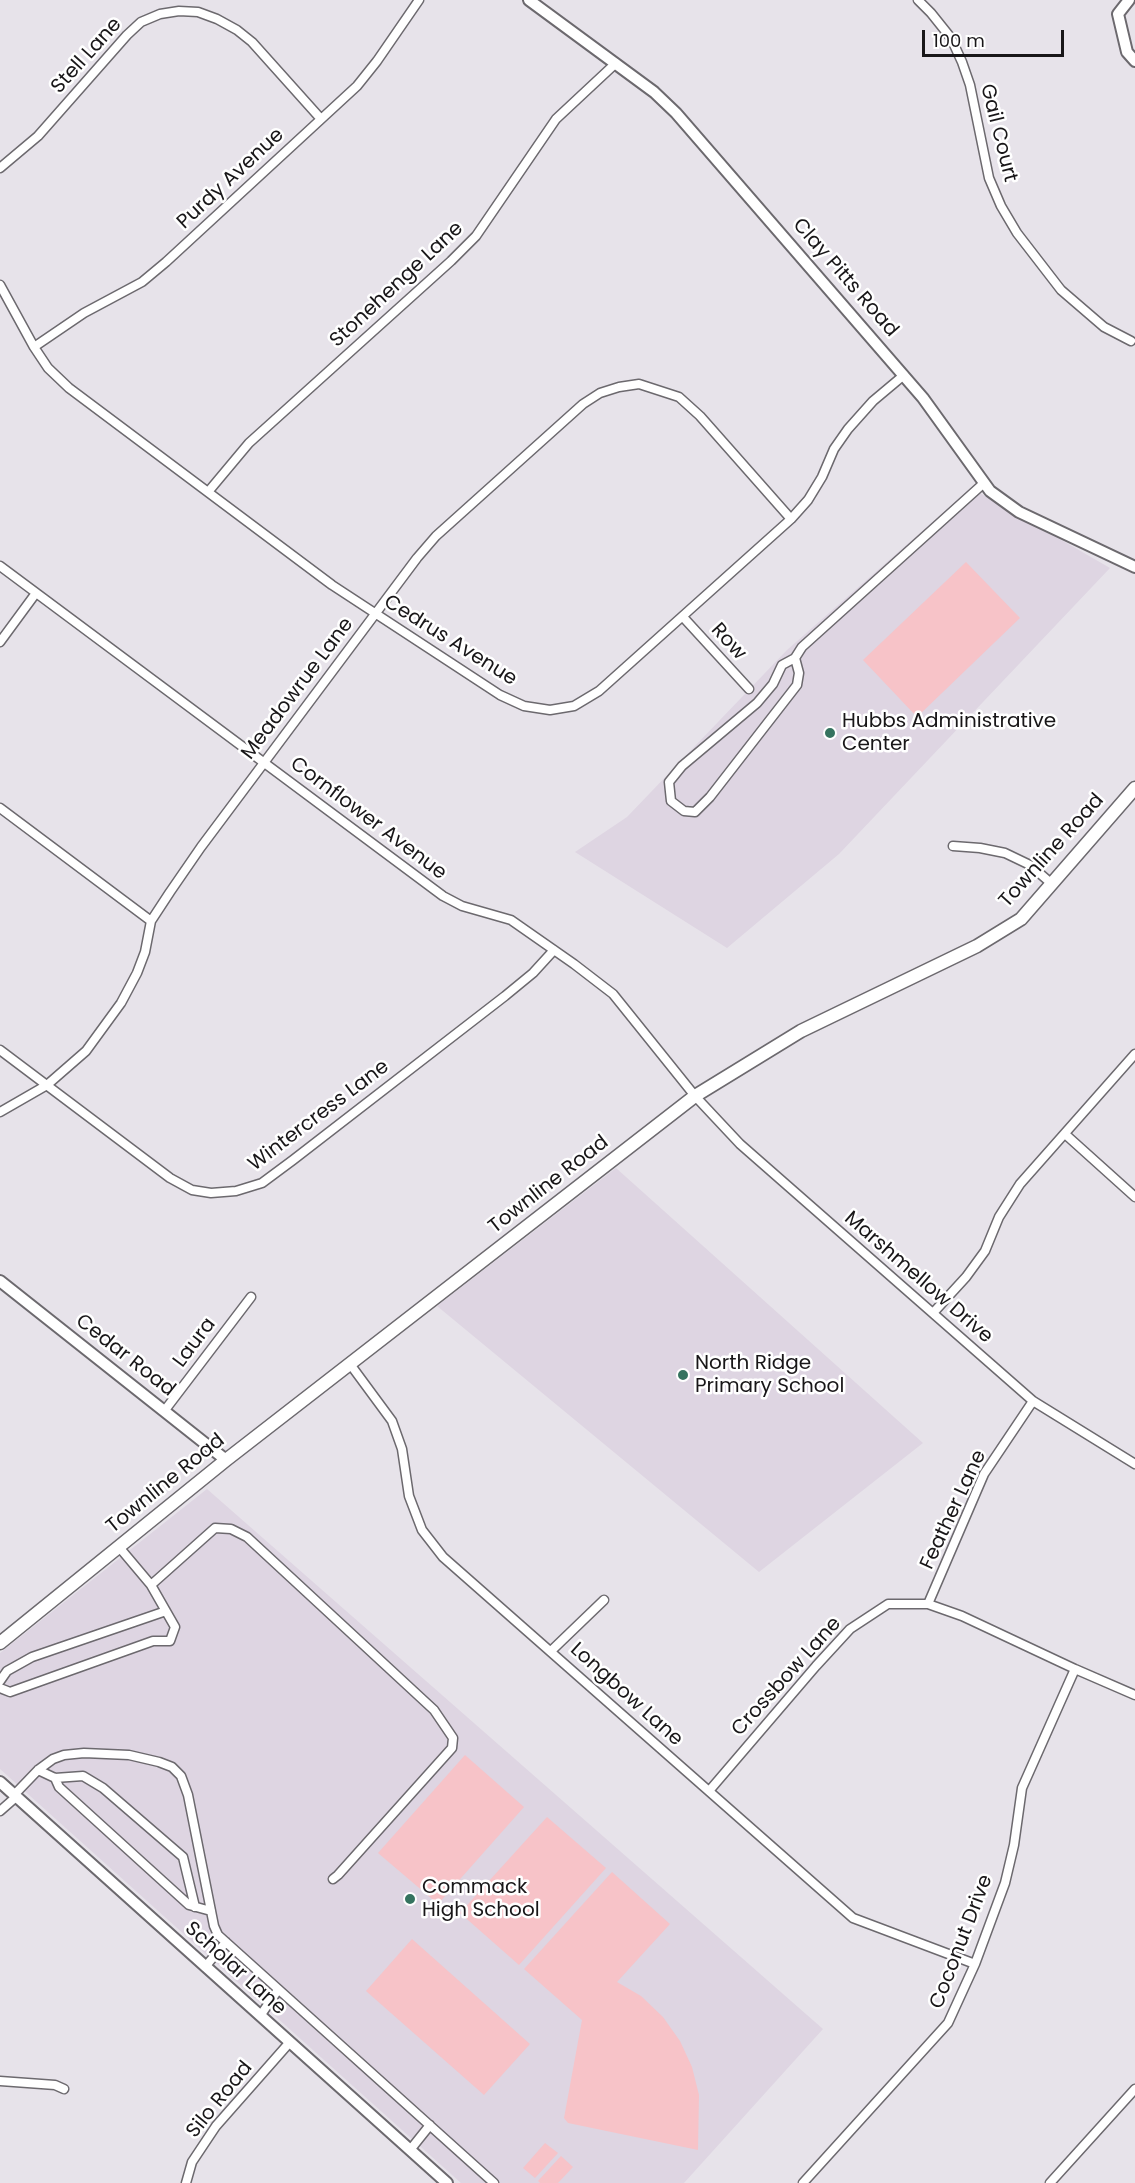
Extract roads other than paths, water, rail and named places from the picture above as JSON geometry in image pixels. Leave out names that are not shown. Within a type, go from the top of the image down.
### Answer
[{"type":"main road","name":"Townline Road","points":[[0,1643],[226,1460],[695,1096],[801,1031],[977,946],[1021,919],[1135,788]]},
{"type":"street","name":"Purdy Avenue","points":[[34,347],[84,313],[142,282],[222,211],[357,86],[419,0]]},
{"type":"street","name":"Clay Pitts Road","points":[[529,0],[654,92],[676,113],[904,375],[990,491],[1019,512],[1135,567]]},
{"type":"street","name":"Gail Court","points":[[918,0],[951,38],[962,62],[970,85],[989,178],[1000,206],[1017,233],[1061,290],[1104,327],[1131,341]]},
{"type":"street","points":[[1129,0],[1118,14],[1128,52],[1135,61]]},
{"type":"street","name":"Stell Lane","points":[[0,168],[38,136],[103,60],[134,28],[141,22],[179,11],[198,12],[237,30],[259,50],[321,119]]},
{"type":"street","name":"Stonehenge Lane","points":[[208,492],[249,443],[476,236],[556,119],[616,63]]},
{"type":"street","name":"Cedrus Avenue","points":[[0,285],[48,368],[69,388],[332,585],[375,614],[501,695],[524,706],[550,710],[573,706],[599,690],[791,519],[813,493],[834,449],[848,429],[873,401],[904,375]]},
{"type":"street","name":"Meadowrue Lane","points":[[0,1112],[47,1085],[86,1051],[121,1003],[137,973],[145,952],[151,921],[201,847],[436,536],[583,404],[600,393],[639,384],[679,397],[700,416],[791,519]]},
{"type":"street","points":[[795,658],[799,673],[797,685],[710,797],[695,812],[684,811],[671,801],[669,782],[682,766],[757,704],[773,684],[782,665],[795,658],[802,647],[984,483]]},
{"type":"street","name":"Cornflower Avenue","points":[[0,566],[443,896],[462,906],[511,920],[613,994],[695,1096]]},
{"type":"street","points":[[0,642],[36,593]]},
{"type":"street","name":"Row","points":[[683,616],[749,689]]},
{"type":"street","points":[[0,808],[151,921]]},
{"type":"street","points":[[953,846],[1005,853],[1030,865],[1052,884]]},
{"type":"street","name":"Wintercress Lane","points":[[0,1050],[170,1178],[192,1190],[211,1193],[236,1191],[262,1183],[293,1160],[505,996],[533,973],[554,950]]},
{"type":"street","points":[[933,1313],[966,1278],[985,1251],[999,1217],[1020,1184],[1135,1054]]},
{"type":"street","name":"Marshmellow Drive","points":[[695,1096],[740,1144],[1033,1401],[1135,1464]]},
{"type":"street","points":[[1065,1134],[1135,1197]]},
{"type":"street","name":"Cedar Road","points":[[0,1281],[226,1460]]},
{"type":"street","name":"Laura","points":[[165,1410],[251,1297]]},
{"type":"street","name":"Longbow Lane","points":[[350,1364],[392,1421],[402,1449],[409,1496],[422,1530],[443,1557],[852,1918],[975,1964]]},
{"type":"street","name":"Feather Lane","points":[[928,1604],[984,1474],[1033,1401]]},
{"type":"street","points":[[151,1585],[215,1528],[231,1529],[247,1537],[434,1710],[453,1738],[452,1748],[333,1879]]},
{"type":"street","points":[[0,1688],[10,1692],[153,1641],[170,1641],[175,1626],[151,1585],[119,1547]]},
{"type":"street","points":[[551,1651],[604,1600]]},
{"type":"street","name":"Crossbow Lane","points":[[709,1791],[850,1629],[888,1604],[928,1604],[962,1616],[1075,1670],[1135,1695]]},
{"type":"street","points":[[0,1681],[7,1671],[32,1657],[166,1611]]},
{"type":"street","name":"Coconut Drive","points":[[803,2183],[948,2023],[975,1964],[1005,1883],[1014,1845],[1022,1788],[1075,1670]]},
{"type":"street","points":[[0,1811],[38,1770],[58,1757],[84,1753],[129,1755],[172,1767],[181,1776],[188,1795],[216,1931],[278,1990],[494,2183]]},
{"type":"street","points":[[38,1770],[55,1778],[83,1776],[103,1788],[183,1857],[195,1907]]},
{"type":"street","points":[[55,1778],[59,1787],[189,1905],[211,1911]]},
{"type":"street","name":"Scholar Lane","points":[[0,1782],[447,2183]]},
{"type":"street","points":[[205,1967],[226,1942]]},
{"type":"street","points":[[260,2016],[278,1990]]},
{"type":"street","name":"Silo Road","points":[[186,2183],[192,2162],[216,2126],[290,2042]]},
{"type":"street","points":[[0,2081],[55,2085],[64,2089]]},
{"type":"street","points":[[1050,2183],[1135,2088]]},
{"type":"street","points":[[410,2150],[430,2126]]},
{"type":"place","name":"Hubbs Administrative Center","points":[[830,733]]},
{"type":"place","name":"North Ridge Primary School","points":[[683,1375]]},
{"type":"place","name":"Commack High School","points":[[410,1899]]}]
